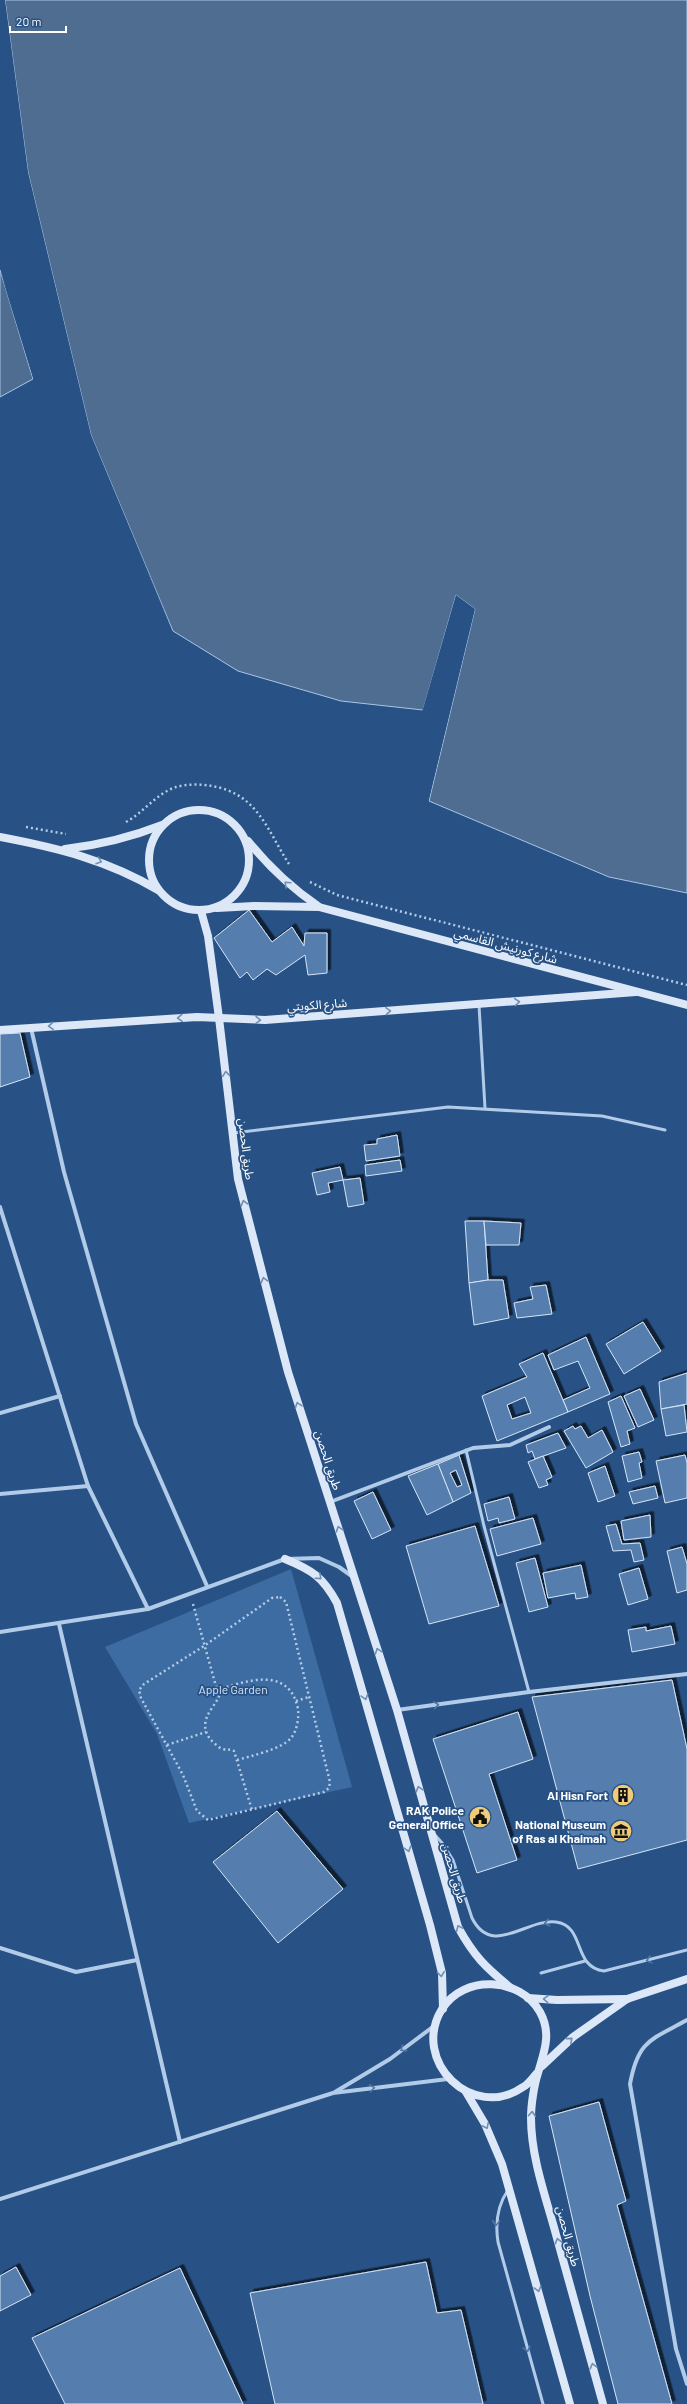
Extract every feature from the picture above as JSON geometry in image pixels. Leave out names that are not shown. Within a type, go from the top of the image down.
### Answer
[{"type":"street","points":[[0,837],[62,849],[127,873],[158,890],[170,902],[184,909],[201,911],[217,908],[232,899],[244,885],[248,874],[249,850],[242,833],[230,819],[213,811],[195,809],[177,814],[162,825],[128,838],[108,843],[62,849]]},
{"type":"street","points":[[158,890],[149,869],[150,845],[162,825]]},
{"type":"street","name":"شارع كورنيش القاسمي","points":[[242,833],[269,866],[292,889],[319,907]]},
{"type":"street","name":"شارع كورنيش القاسمي","points":[[217,908],[254,906],[319,907],[687,1005]]},
{"type":"street","name":"طريق الحصن","points":[[201,911],[208,936],[238,1179],[288,1372],[397,1710],[458,1927],[469,1948],[484,1966],[511,1988]]},
{"type":"street","name":"شارع الكويتي","points":[[0,1030],[197,1017],[265,1020],[636,992]]},
{"type":"street","points":[[31,1027],[64,1172],[136,1424],[207,1586]]},
{"type":"street","points":[[0,1208],[88,1486],[148,1609]]},
{"type":"street","points":[[0,1413],[60,1396]]},
{"type":"street","points":[[330,1502],[466,1450],[472,1448],[510,1445],[549,1427]]},
{"type":"street","points":[[0,1494],[88,1486]]},
{"type":"street","points":[[0,1632],[148,1609],[190,1594],[207,1586],[285,1559],[319,1558],[339,1567],[356,1579]]},
{"type":"street","points":[[285,1559],[310,1569],[327,1585],[337,1603],[430,1925],[442,1973],[443,2008]]},
{"type":"street","points":[[59,1624],[180,2142]]},
{"type":"street","points":[[397,1710],[529,1692],[687,1674]]},
{"type":"street","points":[[0,1948],[76,1972],[137,1960]]},
{"type":"street","points":[[540,2069],[547,2049],[546,2030],[540,2012],[528,1998],[511,1988],[492,1984],[473,1986],[456,1995],[443,2008],[435,2026],[433,2045],[436,2057],[448,2079],[466,2092],[485,2098],[506,2096],[524,2087],[573,2037],[627,1999],[687,1979]]},
{"type":"street","points":[[528,1998],[557,2000],[627,1999]]},
{"type":"street","points":[[687,2020],[647,2042],[638,2053],[630,2084],[676,2349],[687,2384]]},
{"type":"street","points":[[333,2093],[390,2059],[435,2026]]},
{"type":"street","name":"طريق الحصن","points":[[540,2069],[531,2118],[538,2167],[603,2404]]},
{"type":"street","points":[[0,2198],[333,2093],[448,2079]]},
{"type":"street","points":[[466,2092],[485,2124],[510,2187],[570,2404]]},
{"type":"lane","points":[[479,1005],[485,1108]]},
{"type":"lane","points":[[232,1134],[448,1107],[602,1116],[665,1130]]},
{"type":"lane","points":[[466,1450],[484,1526],[529,1692]]},
{"type":"lane","points":[[430,1831],[449,1852],[472,1918],[476,1926],[483,1933],[492,1936],[502,1935],[545,1923],[561,1923],[573,1932],[585,1961],[596,1970],[604,1971],[687,1950]]},
{"type":"lane","points":[[541,1973],[585,1961]]},
{"type":"lane","points":[[510,2187],[499,2207],[496,2219],[497,2236],[543,2404]]},
{"type":"path","points":[[124,823],[138,816],[155,800],[175,788],[203,784],[229,789],[249,802],[259,813],[294,868]]},
{"type":"path","points":[[23,826],[69,834]]},
{"type":"path","points":[[307,881],[337,894],[687,984]]},
{"type":"path","points":[[190,1594],[219,1697],[210,1708],[204,1723],[206,1732],[222,1749],[234,1751],[252,1810]]},
{"type":"path","points":[[280,1596],[286,1602],[309,1697],[330,1782],[329,1788],[324,1792],[208,1820],[201,1816],[139,1690],[144,1684],[204,1646],[272,1598],[280,1596]]},
{"type":"path","points":[[217,1690],[250,1680],[271,1679],[286,1686],[296,1701],[298,1712],[296,1729],[291,1739],[282,1745],[237,1760]]},
{"type":"path","points":[[296,1701],[309,1697]]},
{"type":"path","points":[[167,1745],[206,1732]]},
{"type":"green space","name":"Apple Garden","points":[[291,1569],[352,1787],[189,1823],[157,1734],[105,1647]]},
{"type":"shaded area","points":[[5,0],[687,0],[687,893],[609,877],[429,801],[475,609],[456,595],[423,710],[341,701],[238,671],[173,631],[91,435],[28,172]]},
{"type":"shaded area","points":[[0,270],[33,379],[0,397]]},
{"type":"pier","points":[[3,0],[5,0],[28,172],[91,435],[174,634],[89,435],[26,173]]},
{"type":"pier","points":[[0,268],[35,378],[34,381],[5,287]]},
{"type":"pier","points":[[456,595],[475,609],[428,803],[427,801],[473,610],[457,598],[425,710],[422,712]]},
{"type":"building","points":[[249,910],[272,942],[292,927],[304,946],[305,933],[327,933],[327,973],[308,975],[305,955],[276,975],[267,969],[253,980],[247,972],[240,978],[214,938]]},
{"type":"building","points":[[20,1033],[30,1077],[0,1087],[0,1034]]},
{"type":"building","points":[[397,1135],[400,1156],[366,1161],[364,1145],[377,1144],[377,1139]]},
{"type":"building","points":[[400,1160],[402,1171],[366,1176],[365,1165]]},
{"type":"building","points":[[340,1167],[343,1180],[328,1183],[330,1192],[317,1195],[312,1173]]},
{"type":"building","points":[[360,1178],[364,1204],[348,1207],[343,1180]]},
{"type":"building","points":[[465,1221],[484,1221],[488,1280],[469,1283]]},
{"type":"building","points":[[484,1221],[521,1223],[519,1245],[486,1245]]},
{"type":"building","points":[[488,1280],[503,1280],[509,1318],[474,1325],[469,1283]]},
{"type":"building","points":[[546,1285],[552,1314],[517,1318],[514,1303],[533,1299],[530,1287]]},
{"type":"building","points":[[643,1322],[661,1351],[624,1374],[606,1344]]},
{"type":"building","points":[[586,1337],[610,1394],[568,1412],[563,1400],[590,1388],[578,1361],[554,1370],[548,1355]]},
{"type":"building","points":[[543,1353],[568,1412],[497,1441],[482,1396],[527,1377],[519,1364]],"holes":[[[525,1397],[531,1413],[512,1419],[507,1405]]]},
{"type":"building","points":[[687,1373],[687,1404],[661,1409],[659,1382]]},
{"type":"building","points":[[640,1389],[654,1420],[638,1427],[624,1396]]},
{"type":"building","points":[[621,1396],[635,1428],[627,1431],[630,1444],[621,1447],[608,1402]]},
{"type":"building","points":[[684,1405],[687,1432],[666,1436],[661,1409]]},
{"type":"building","points":[[573,1426],[575,1429],[581,1426],[588,1438],[602,1430],[613,1452],[586,1468],[564,1431]]},
{"type":"building","points":[[558,1433],[566,1448],[535,1459],[532,1451],[528,1453],[526,1445]]},
{"type":"building","points":[[639,1452],[642,1462],[639,1463],[642,1478],[628,1482],[622,1456]]},
{"type":"building","points":[[459,1455],[471,1493],[453,1502],[438,1464]],"holes":[[[456,1470],[462,1485],[457,1487],[450,1473]]]},
{"type":"building","points":[[685,1455],[687,1463],[687,1498],[665,1503],[656,1461]]},
{"type":"building","points":[[543,1456],[552,1477],[546,1480],[548,1485],[539,1488],[528,1462]]},
{"type":"building","points":[[438,1464],[453,1502],[427,1515],[408,1476]]},
{"type":"building","points":[[605,1466],[615,1496],[598,1502],[588,1473]]},
{"type":"building","points":[[655,1486],[658,1498],[633,1504],[629,1492]]},
{"type":"building","points":[[373,1492],[391,1530],[372,1539],[354,1501]]},
{"type":"building","points":[[509,1497],[515,1519],[499,1523],[498,1518],[488,1521],[484,1504]]},
{"type":"building","points":[[650,1515],[651,1537],[624,1540],[621,1521]]},
{"type":"building","points":[[533,1518],[541,1544],[497,1556],[490,1529]]},
{"type":"building","points":[[616,1524],[622,1544],[640,1543],[644,1560],[634,1562],[631,1550],[613,1551],[606,1526]]},
{"type":"building","points":[[475,1526],[499,1606],[429,1624],[406,1546]]},
{"type":"building","points":[[682,1547],[687,1564],[687,1590],[677,1593],[667,1551]]},
{"type":"building","points":[[535,1558],[548,1607],[529,1612],[516,1563]]},
{"type":"building","points":[[581,1565],[588,1597],[576,1599],[575,1593],[548,1598],[543,1573]]},
{"type":"building","points":[[639,1568],[648,1599],[628,1605],[619,1574]]},
{"type":"building","points":[[671,1626],[675,1644],[632,1652],[628,1630],[646,1627],[646,1631]]},
{"type":"building","name":"Al Hisn Fort","points":[[672,1680],[687,1749],[687,1840],[578,1869],[532,1697]]},
{"type":"building","name":"RAK Police General Office","points":[[518,1712],[533,1759],[489,1774],[517,1860],[477,1873],[433,1739]]},
{"type":"building","points":[[277,1811],[343,1889],[278,1943],[213,1862]]},
{"type":"building","points":[[599,2102],[626,2201],[617,2205],[672,2404],[618,2404],[590,2296],[549,2116]]},
{"type":"building","points":[[426,2262],[437,2313],[461,2310],[483,2404],[275,2404],[250,2293]]},
{"type":"building","points":[[16,2267],[31,2295],[0,2311],[0,2276]]},
{"type":"building","points":[[180,2268],[243,2404],[65,2404],[32,2338]]},
{"type":"place","name":"Al Hisn Fort","points":[[623,1795]]},
{"type":"place","name":"RAK Police General Office","points":[[480,1817]]},
{"type":"place","name":"National Museum of Ras al Khaimah","points":[[621,1831]]}]
